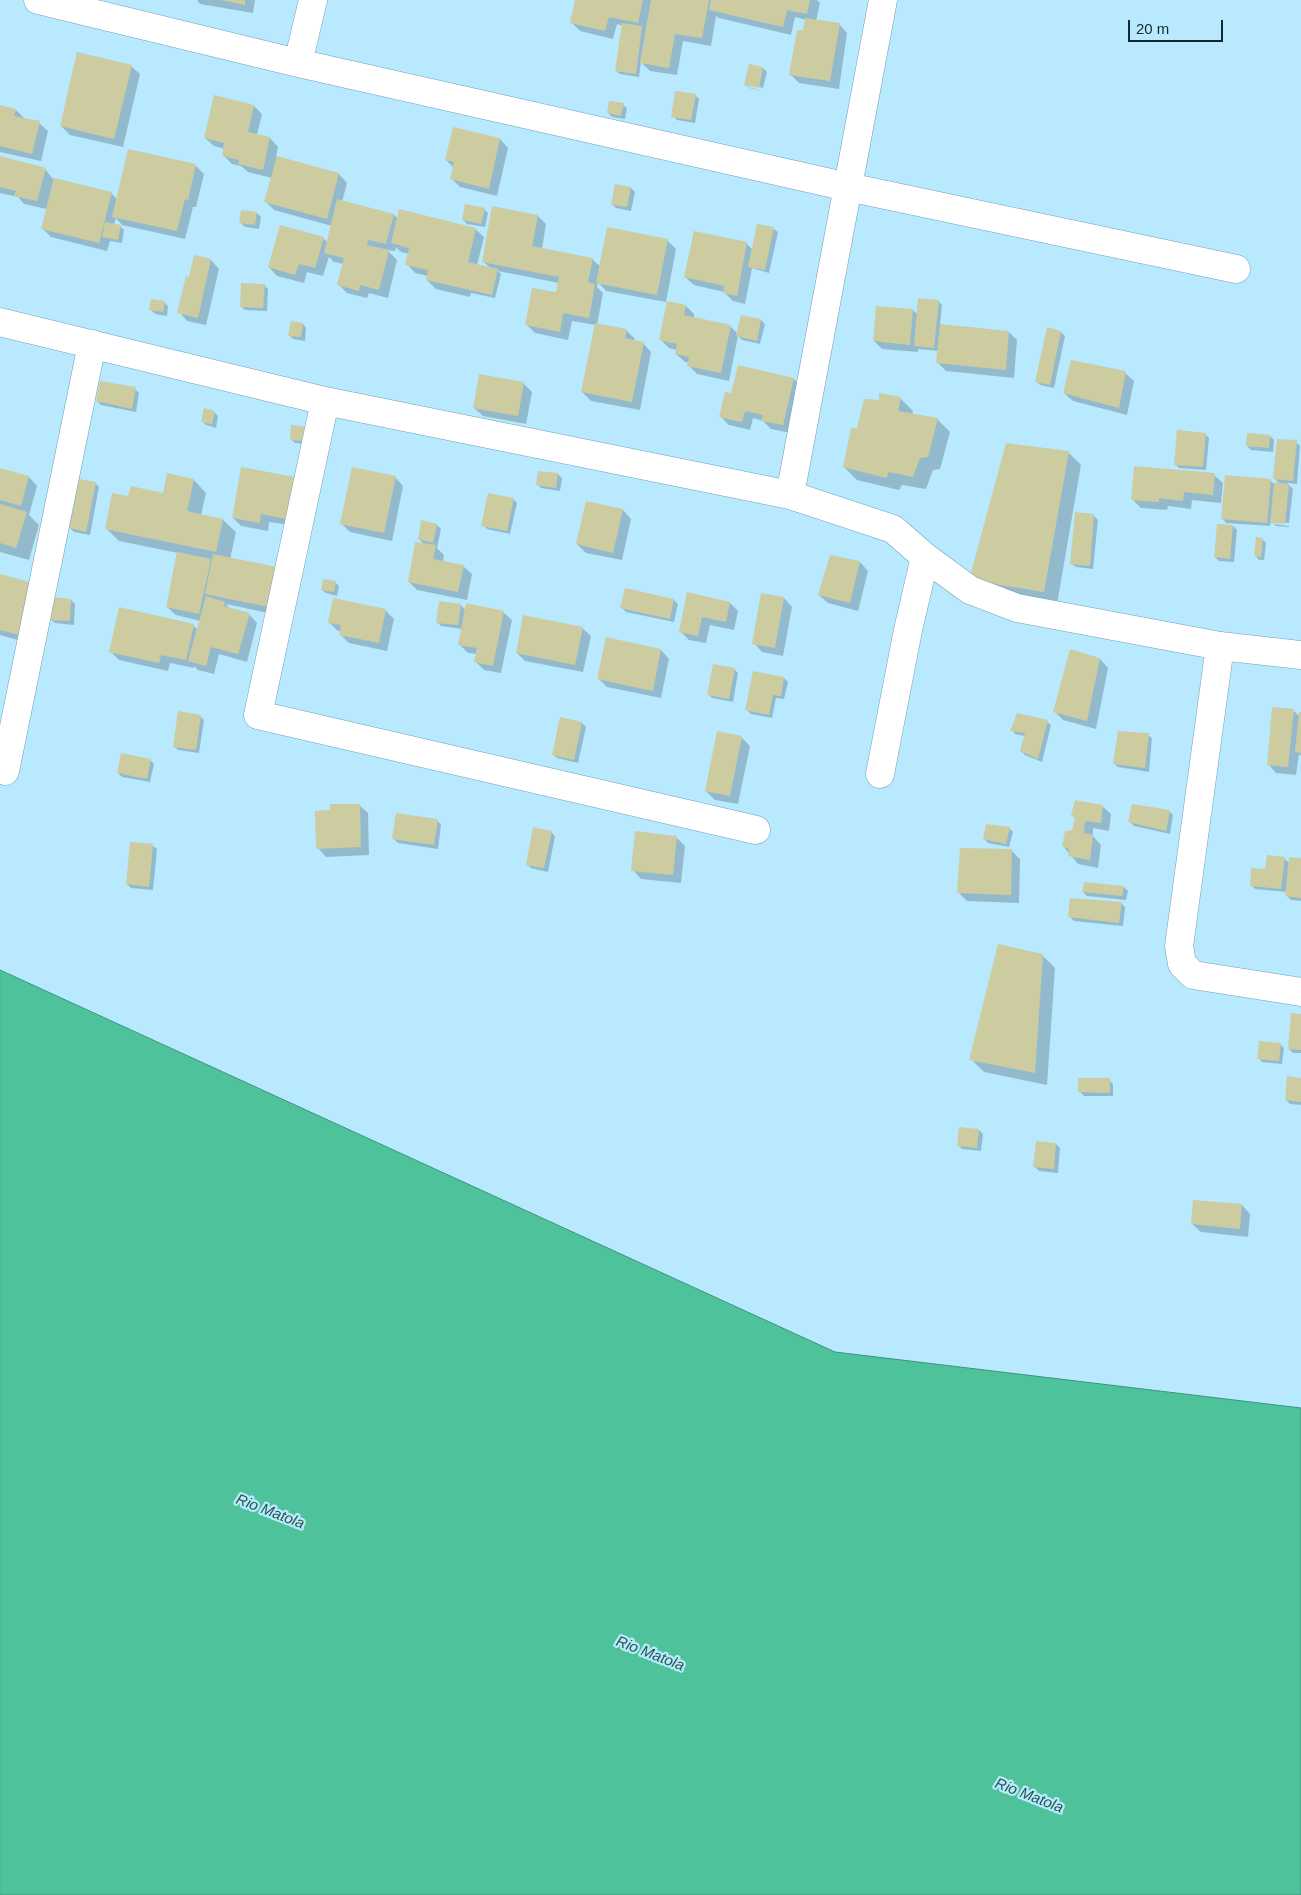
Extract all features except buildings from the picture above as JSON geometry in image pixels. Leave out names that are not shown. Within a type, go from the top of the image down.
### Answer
[{"type":"street","points":[[38,0],[298,63],[848,187],[1236,269]]},
{"type":"street","points":[[298,63],[313,0]]},
{"type":"street","points":[[790,495],[883,0]]},
{"type":"street","points":[[0,322],[325,401],[790,495],[893,529],[925,557],[970,590],[1017,608],[1220,646],[1301,655]]},
{"type":"street","points":[[5,771],[92,344]]},
{"type":"street","points":[[325,401],[258,715],[756,830]]},
{"type":"street","points":[[880,774],[908,630],[925,557]]},
{"type":"street","points":[[1220,646],[1179,946],[1182,964],[1193,975],[1301,992]]},
{"type":"water","name":"Rio Matola","points":[[0,970],[835,1352],[1301,1408],[1301,1895],[0,1895]]}]
